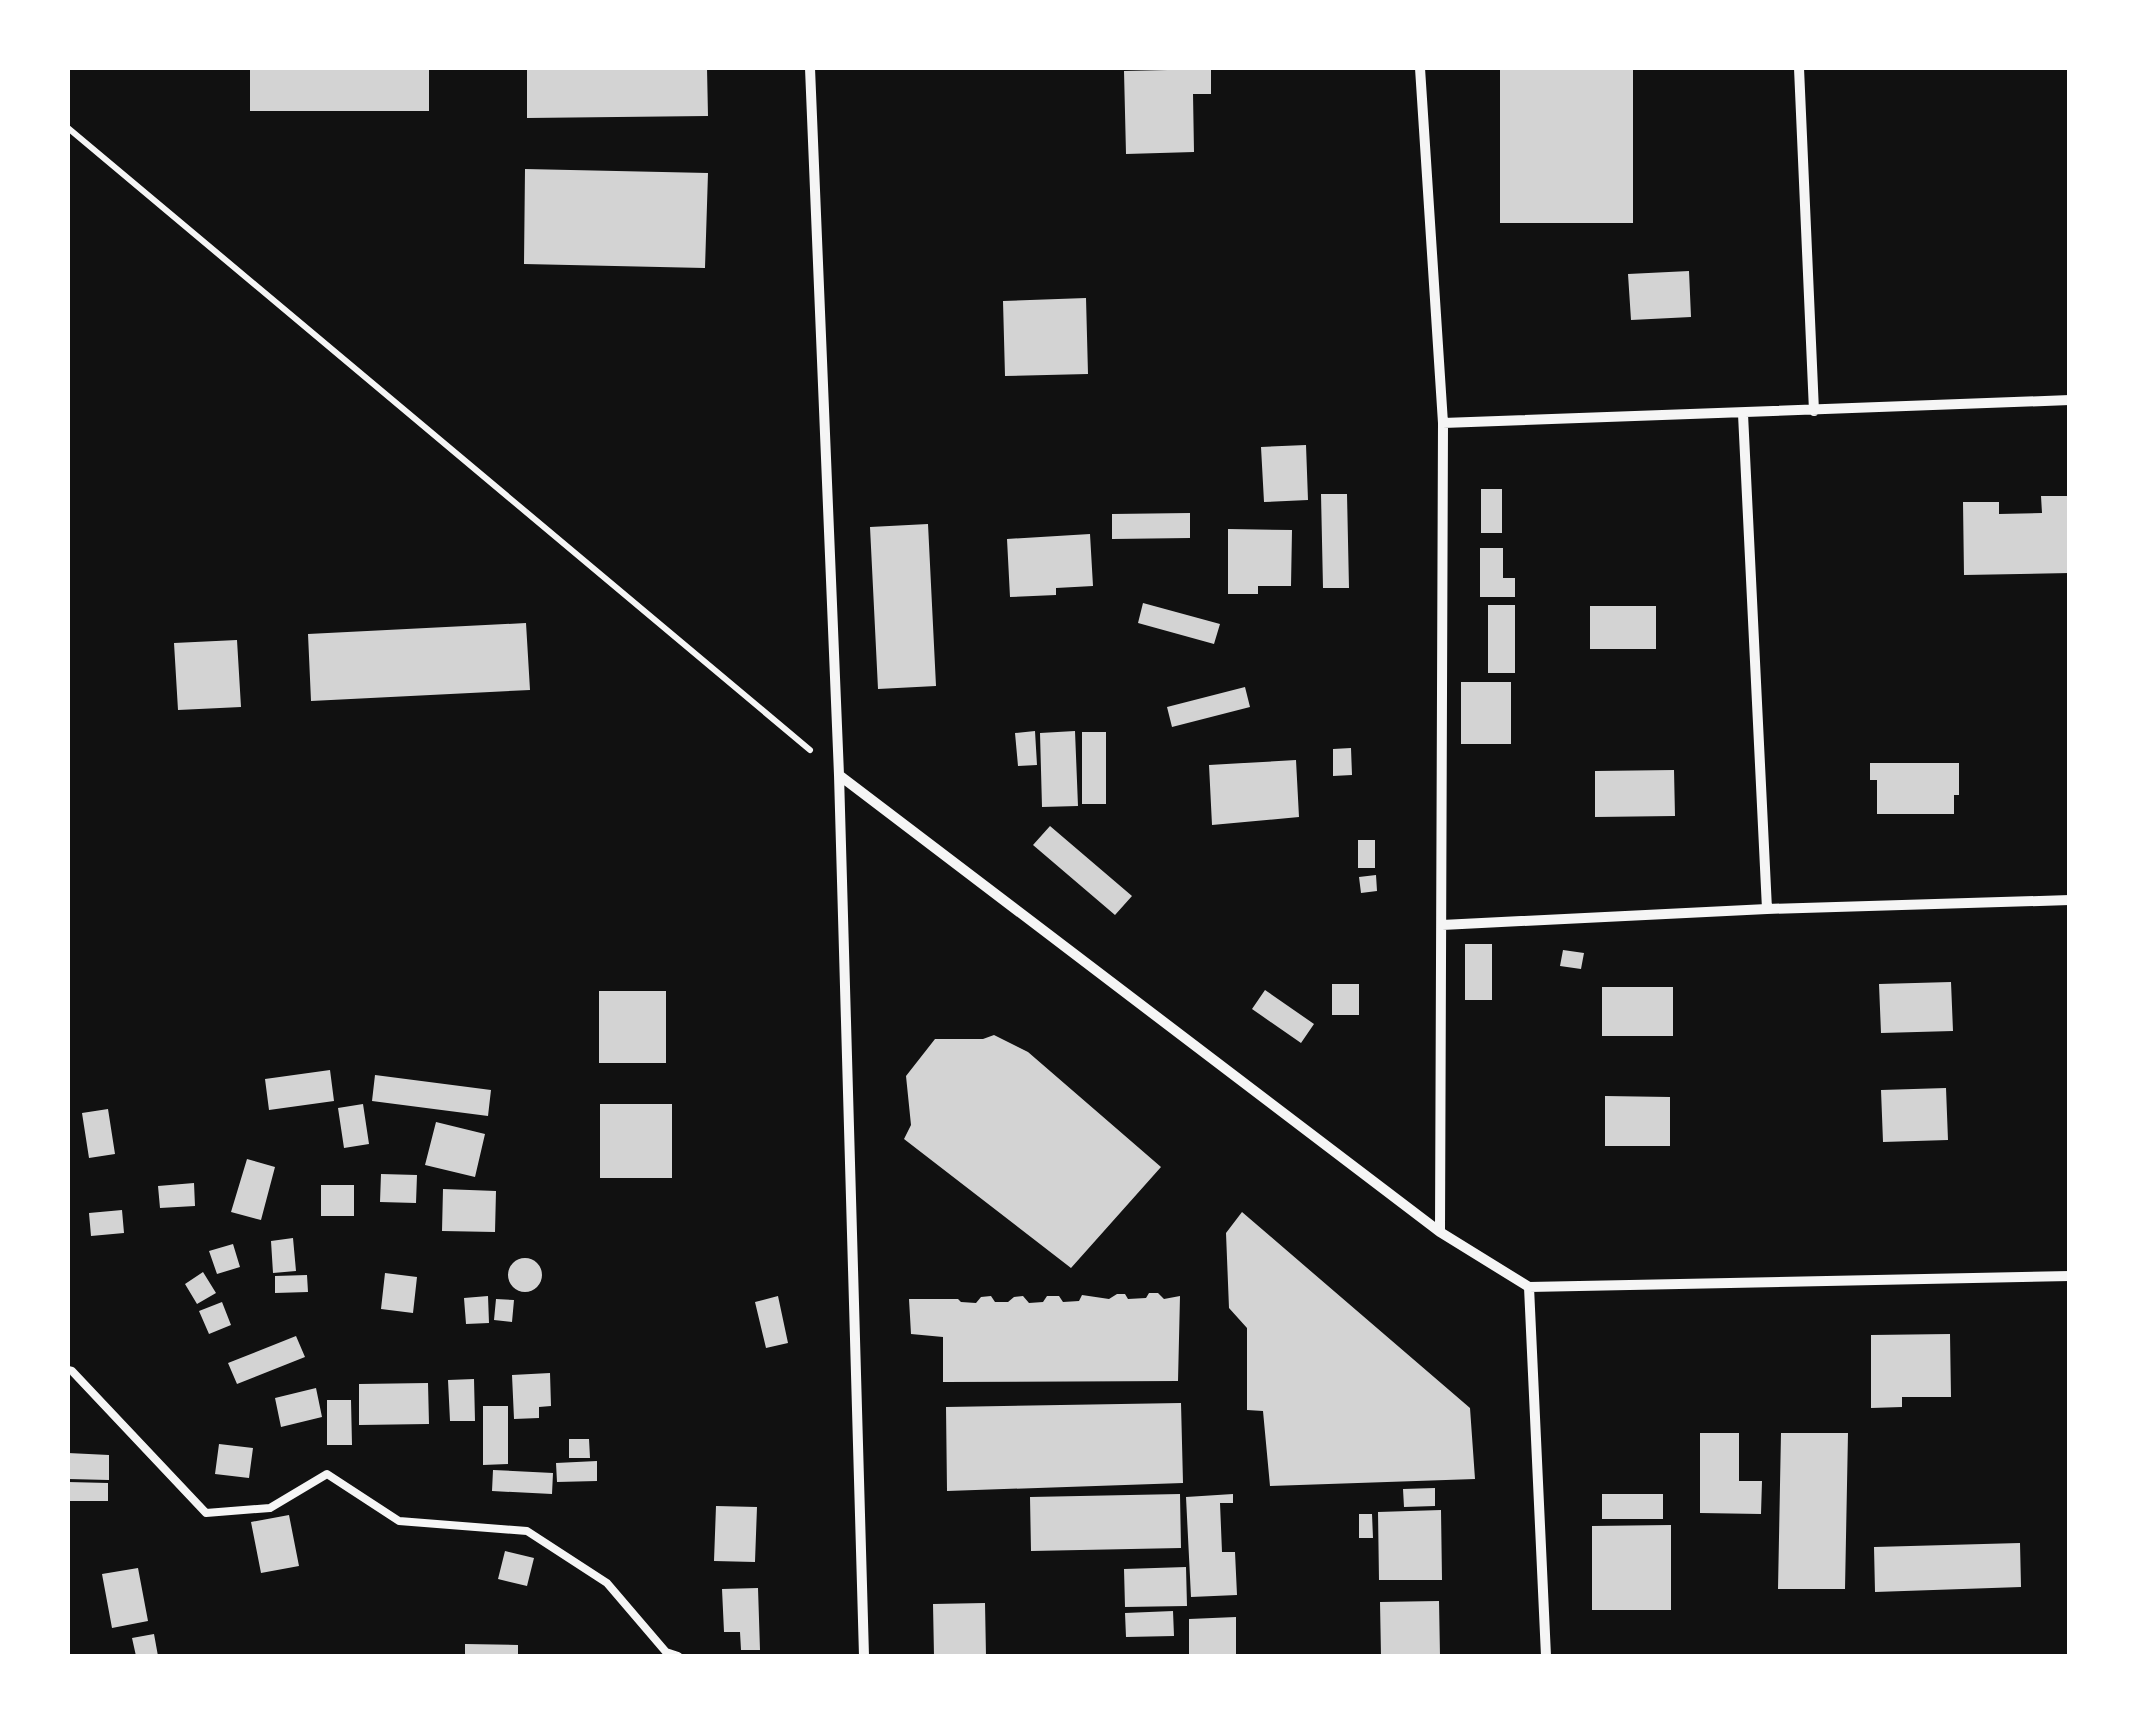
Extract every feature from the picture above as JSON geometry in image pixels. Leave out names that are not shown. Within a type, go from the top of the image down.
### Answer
[{"type":"street","points":[[810,68],[839,775],[864,1656]]},
{"type":"street","points":[[1420,68],[1443,422],[1440,1232]]},
{"type":"street","points":[[1799,68],[1814,411]]},
{"type":"street","points":[[1443,422],[2070,400]]},
{"type":"street","points":[[1743,414],[1767,909]]},
{"type":"street","points":[[839,775],[1440,1232],[1529,1287],[2070,1276]]},
{"type":"street","points":[[1442,925],[1767,909],[2070,900]]},
{"type":"street","points":[[1529,1287],[1546,1656]]},
{"type":"lane","points":[[68,1370],[206,1513],[270,1508],[328,1474],[399,1521],[528,1530],[607,1583],[666,1652],[678,1656]]},
{"type":"path","points":[[68,128],[839,775]]},
{"type":"building","points":[[250,68],[429,68],[429,111],[250,111]]},
{"type":"building","points":[[527,68],[707,68],[708,116],[527,118]]},
{"type":"building","points":[[1500,68],[1633,68],[1633,223],[1500,223]]},
{"type":"building","points":[[1211,69],[1211,94],[1193,94],[1194,152],[1126,154],[1124,71]]},
{"type":"building","points":[[525,169],[708,173],[705,268],[524,264]]},
{"type":"building","points":[[1689,271],[1691,317],[1631,320],[1628,274]]},
{"type":"building","points":[[1086,298],[1088,374],[1005,376],[1003,301]]},
{"type":"building","points":[[1306,445],[1308,500],[1264,502],[1261,447]]},
{"type":"building","points":[[1481,489],[1502,489],[1502,533],[1481,533]]},
{"type":"building","points":[[1321,494],[1347,494],[1349,588],[1323,588]]},
{"type":"building","points":[[2041,496],[2070,496],[2070,573],[1964,575],[1963,502],[1999,502],[1999,514],[2042,513]]},
{"type":"building","points":[[1190,513],[1190,538],[1112,539],[1112,514]]},
{"type":"building","points":[[928,524],[936,686],[878,689],[870,527]]},
{"type":"building","points":[[1228,529],[1292,530],[1291,586],[1258,586],[1258,594],[1228,594]]},
{"type":"building","points":[[1090,534],[1093,586],[1056,588],[1056,595],[1010,597],[1007,539]]},
{"type":"building","points":[[1480,548],[1503,548],[1503,578],[1515,578],[1515,597],[1480,597]]},
{"type":"building","points":[[1143,603],[1220,624],[1214,644],[1138,623]]},
{"type":"building","points":[[1488,605],[1515,605],[1515,673],[1488,673]]},
{"type":"building","points":[[1590,606],[1656,606],[1656,649],[1590,649]]},
{"type":"building","points":[[526,623],[530,690],[311,701],[308,634]]},
{"type":"building","points":[[237,640],[241,707],[178,710],[174,643]]},
{"type":"building","points":[[1461,682],[1511,682],[1511,744],[1461,744]]},
{"type":"building","points":[[1245,687],[1250,707],[1172,727],[1167,707]]},
{"type":"building","points":[[1035,731],[1037,765],[1018,766],[1015,733]]},
{"type":"building","points":[[1075,731],[1078,806],[1042,807],[1040,733]]},
{"type":"building","points":[[1082,732],[1106,732],[1106,804],[1082,804]]},
{"type":"building","points":[[1351,748],[1352,775],[1333,776],[1333,749]]},
{"type":"building","points":[[1296,760],[1299,817],[1212,825],[1209,765]]},
{"type":"building","points":[[1870,763],[1959,763],[1959,795],[1954,795],[1954,814],[1877,814],[1877,780],[1870,780]]},
{"type":"building","points":[[1674,770],[1675,816],[1595,817],[1595,771]]},
{"type":"building","points":[[1050,826],[1132,896],[1115,915],[1033,845]]},
{"type":"building","points":[[1358,840],[1375,840],[1375,868],[1358,868]]},
{"type":"building","points":[[1376,875],[1377,891],[1361,893],[1359,877]]},
{"type":"building","points":[[1465,944],[1492,944],[1492,1000],[1465,1000]]},
{"type":"building","points":[[1563,950],[1584,953],[1581,969],[1560,966]]},
{"type":"building","points":[[1951,982],[1953,1031],[1881,1033],[1879,984]]},
{"type":"building","points":[[1332,984],[1359,984],[1359,1015],[1332,1015]]},
{"type":"building","points":[[1602,987],[1673,987],[1673,1036],[1602,1036]]},
{"type":"building","points":[[1265,990],[1314,1024],[1301,1043],[1252,1009]]},
{"type":"building","points":[[599,991],[666,991],[666,1063],[599,1063]]},
{"type":"building","points":[[994,1035],[1028,1052],[1161,1167],[1071,1268],[904,1139],[911,1125],[906,1076],[935,1039],[983,1039]]},
{"type":"building","points":[[330,1070],[334,1101],[269,1110],[265,1079]]},
{"type":"building","points":[[375,1075],[491,1090],[488,1116],[372,1101]]},
{"type":"building","points":[[1946,1088],[1948,1140],[1883,1142],[1881,1090]]},
{"type":"building","points":[[1605,1096],[1670,1097],[1670,1146],[1605,1146]]},
{"type":"building","points":[[363,1104],[369,1144],[344,1148],[338,1108]]},
{"type":"building","points":[[600,1104],[672,1104],[672,1178],[600,1178]]},
{"type":"building","points":[[108,1109],[115,1154],[89,1158],[82,1113]]},
{"type":"building","points":[[436,1122],[485,1134],[475,1177],[425,1165]]},
{"type":"building","points":[[247,1159],[275,1167],[261,1220],[231,1212]]},
{"type":"building","points":[[381,1174],[417,1175],[416,1203],[380,1202]]},
{"type":"building","points":[[194,1183],[195,1206],[160,1208],[158,1186]]},
{"type":"building","points":[[321,1185],[354,1185],[354,1216],[321,1216]]},
{"type":"building","points":[[443,1189],[496,1191],[495,1232],[442,1231]]},
{"type":"building","points":[[122,1210],[124,1233],[91,1236],[89,1213]]},
{"type":"building","points":[[1242,1212],[1470,1408],[1475,1479],[1270,1486],[1263,1411],[1247,1410],[1247,1328],[1229,1308],[1226,1233]]},
{"type":"building","points":[[293,1238],[296,1271],[273,1273],[271,1241]]},
{"type":"building","points":[[233,1244],[240,1267],[217,1274],[209,1251]]},
{"type":"building","points":[[525,1258],[537,1263],[542,1275],[537,1287],[525,1292],[513,1287],[508,1275],[513,1263]]},
{"type":"building","points":[[203,1272],[216,1293],[197,1304],[185,1284]]},
{"type":"building","points":[[385,1273],[417,1277],[413,1313],[381,1309]]},
{"type":"building","points":[[307,1275],[308,1292],[275,1293],[275,1276]]},
{"type":"building","points":[[1149,1293],[1158,1293],[1164,1299],[1180,1296],[1178,1381],[943,1382],[943,1337],[911,1334],[909,1299],[976,1303],[981,1297],[1008,1302],[1023,1296],[1029,1303],[1043,1302],[1047,1296],[1059,1296],[1063,1302],[1079,1301],[1082,1295],[1109,1299],[1125,1294],[1128,1299],[1146,1298]]},
{"type":"building","points":[[488,1296],[489,1323],[466,1324],[464,1298]]},
{"type":"building","points":[[778,1296],[788,1343],[766,1348],[755,1302]]},
{"type":"building","points":[[496,1299],[514,1300],[512,1322],[494,1320]]},
{"type":"building","points":[[222,1302],[231,1325],[209,1334],[199,1311]]},
{"type":"building","points":[[1950,1334],[1951,1397],[1902,1397],[1902,1407],[1871,1408],[1871,1335]]},
{"type":"building","points":[[296,1336],[305,1357],[237,1384],[228,1363]]},
{"type":"building","points":[[550,1373],[551,1406],[539,1407],[539,1418],[514,1419],[512,1375]]},
{"type":"building","points":[[474,1379],[475,1421],[450,1421],[448,1380]]},
{"type":"building","points":[[428,1383],[429,1424],[359,1425],[359,1384]]},
{"type":"building","points":[[316,1388],[322,1417],[281,1427],[275,1398]]},
{"type":"building","points":[[327,1400],[351,1400],[352,1445],[327,1445]]},
{"type":"building","points":[[1181,1403],[1183,1483],[947,1491],[946,1407]]},
{"type":"building","points":[[483,1406],[508,1406],[508,1464],[483,1465]]},
{"type":"building","points":[[1700,1433],[1739,1433],[1739,1481],[1762,1481],[1761,1514],[1700,1513]]},
{"type":"building","points":[[1781,1433],[1848,1433],[1845,1589],[1778,1589]]},
{"type":"building","points":[[569,1439],[589,1439],[590,1458],[569,1458]]},
{"type":"building","points":[[219,1444],[253,1448],[249,1478],[215,1474]]},
{"type":"building","points":[[68,1453],[109,1455],[109,1480],[68,1479]]},
{"type":"building","points":[[597,1461],[597,1481],[557,1482],[556,1463]]},
{"type":"building","points":[[493,1470],[553,1473],[552,1494],[492,1491]]},
{"type":"building","points":[[68,1482],[108,1483],[108,1501],[68,1501]]},
{"type":"building","points":[[1435,1488],[1435,1506],[1404,1507],[1403,1489]]},
{"type":"building","points":[[1180,1494],[1181,1548],[1031,1551],[1030,1497]]},
{"type":"building","points":[[1233,1494],[1233,1503],[1220,1503],[1222,1552],[1235,1552],[1237,1595],[1191,1597],[1186,1497]]},
{"type":"building","points":[[1602,1494],[1663,1494],[1663,1519],[1602,1519]]},
{"type":"building","points":[[716,1506],[757,1507],[755,1562],[714,1561]]},
{"type":"building","points":[[1441,1510],[1442,1580],[1379,1580],[1378,1512]]},
{"type":"building","points":[[1359,1514],[1372,1514],[1373,1538],[1359,1538]]},
{"type":"building","points":[[289,1515],[299,1566],[261,1573],[251,1522]]},
{"type":"building","points":[[1671,1525],[1671,1610],[1592,1610],[1592,1526]]},
{"type":"building","points":[[2020,1543],[2021,1587],[1875,1592],[1874,1547]]},
{"type":"building","points":[[505,1551],[534,1558],[527,1586],[498,1579]]},
{"type":"building","points":[[1186,1567],[1187,1606],[1125,1607],[1124,1569]]},
{"type":"building","points":[[138,1568],[148,1621],[112,1628],[102,1574]]},
{"type":"building","points":[[758,1588],[760,1650],[741,1650],[740,1632],[724,1632],[722,1589]]},
{"type":"building","points":[[1439,1601],[1440,1656],[1381,1656],[1380,1602]]},
{"type":"building","points":[[985,1603],[986,1656],[934,1656],[933,1604]]},
{"type":"building","points":[[1173,1611],[1174,1636],[1126,1637],[1125,1613]]},
{"type":"building","points":[[1236,1617],[1236,1656],[1189,1656],[1189,1619]]},
{"type":"building","points":[[154,1634],[158,1656],[136,1656],[132,1638]]},
{"type":"building","points":[[465,1644],[518,1645],[518,1656],[465,1656]]}]
